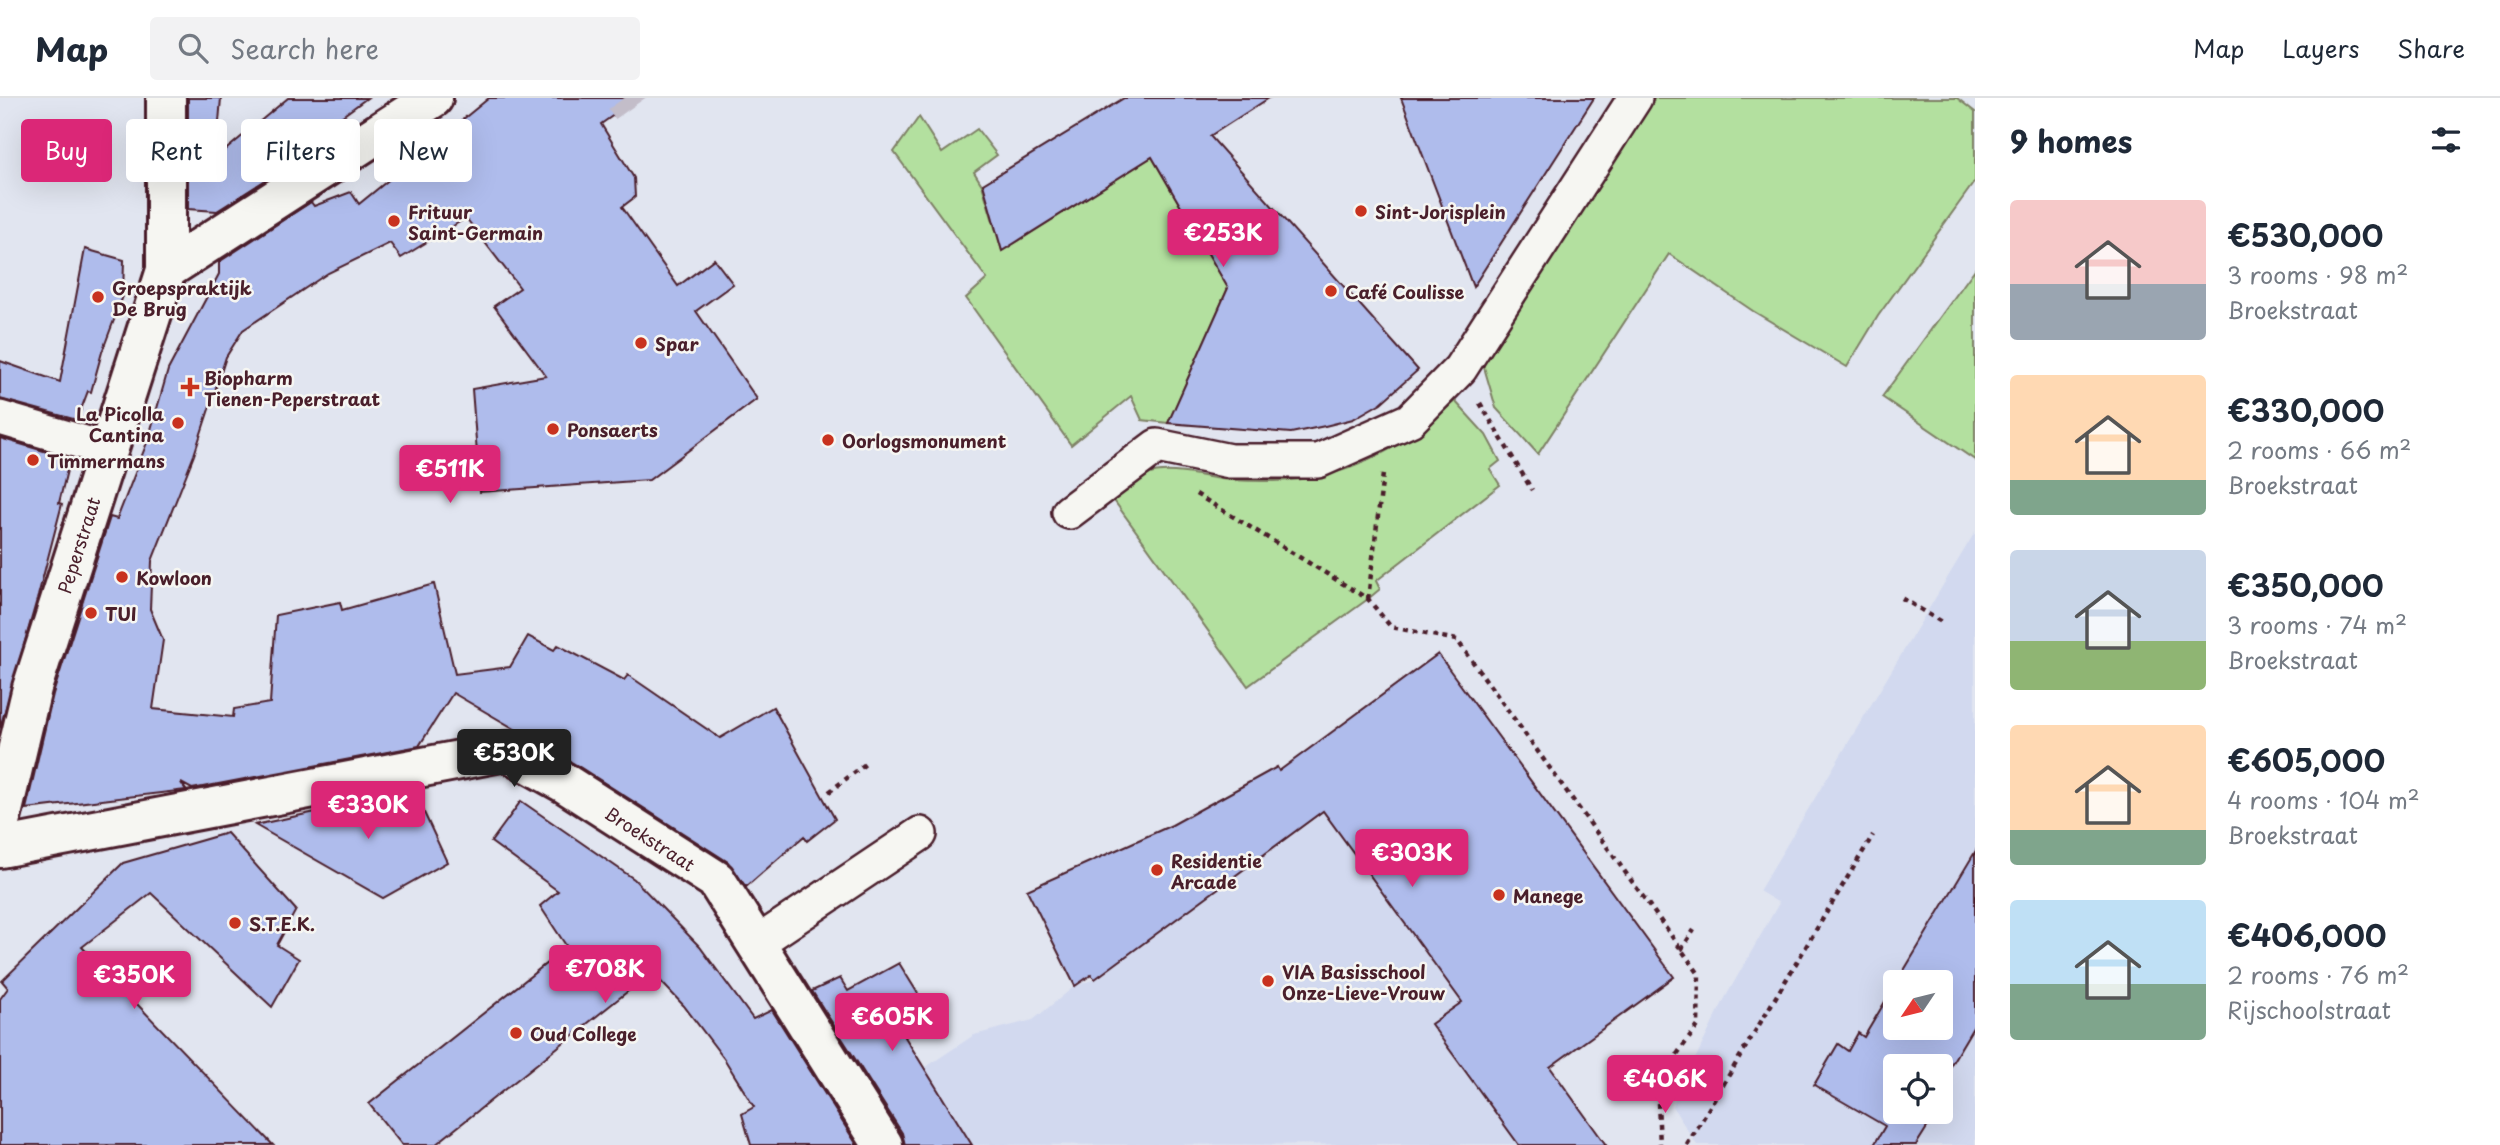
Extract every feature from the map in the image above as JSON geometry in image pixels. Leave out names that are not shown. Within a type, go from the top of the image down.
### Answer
[{"type":"street","name":"Peperstraat","points":[[0,823],[32,688],[69,564],[166,270],[166,98]]},
{"type":"street","points":[[166,270],[433,98]]},
{"type":"street","points":[[1069,512],[1157,446],[1230,461],[1318,461],[1410,420],[1460,369],[1634,98]]},
{"type":"street","points":[[0,418],[108,450]]},
{"type":"street","name":"Broekstraat","points":[[0,848],[507,751],[566,784],[716,880],[883,1145]]},
{"type":"street","points":[[757,943],[920,834]]},
{"type":"path","points":[[1460,369],[1532,490]]},
{"type":"path","points":[[1368,599],[1388,430]]},
{"type":"path","points":[[1139,460],[1368,599],[1391,627],[1457,639],[1699,974],[1698,1026],[1657,1081],[1660,1145]]},
{"type":"path","points":[[1902,598],[1943,623]]},
{"type":"path","points":[[829,792],[868,762]]},
{"type":"path","points":[[1687,1145],[1873,835]]},
{"type":"path","points":[[1681,950],[1694,930]]},
{"type":"shaded area","points":[[1975,532],[1975,1145],[1697,1145],[1672,1106],[1725,998],[1779,903],[1759,891]]},
{"type":"shaded area","name":"VIA Basisschool Onze-Lieve-Vrouw","points":[[1324,812],[1462,1002],[1490,983],[1605,1144],[898,1145],[872,1103],[974,1035],[1033,1020],[1075,986],[1095,979]]},
{"type":"green space","points":[[1655,98],[1957,98],[1975,112],[1975,181],[1878,316],[1847,367],[1753,311],[1669,254],[1538,454],[1496,408],[1481,357]]},
{"type":"green space","points":[[919,117],[942,153],[977,129],[997,155],[974,172],[982,185],[1002,251],[1152,157],[1228,288],[1168,423],[1142,420],[1131,396],[1071,445],[966,298],[987,279],[894,152]]},
{"type":"green space","points":[[1975,269],[1975,460],[1882,397]]},
{"type":"green space","points":[[1455,401],[1486,435],[1500,461],[1490,469],[1500,485],[1376,581],[1380,589],[1368,599],[1248,686],[1110,495],[1147,475],[1167,472],[1266,481],[1326,475],[1378,456],[1429,423]]},
{"type":"building","points":[[188,98],[221,98],[219,119],[188,119]]},
{"type":"building","points":[[288,98],[367,98],[338,119],[263,119]]},
{"type":"building","points":[[489,98],[638,98],[601,124],[634,178],[635,197],[622,207],[678,286],[714,259],[733,284],[696,311],[757,399],[649,480],[480,492],[472,389],[546,376],[494,306],[520,288],[466,218],[401,258],[390,243],[328,273],[243,330],[226,357],[194,455],[152,561],[150,609],[163,640],[153,709],[233,717],[234,709],[270,703],[276,615],[340,602],[342,610],[434,584],[455,674],[510,667],[528,636],[554,650],[558,645],[624,680],[628,675],[720,738],[773,707],[835,819],[807,841],[804,836],[746,887],[728,862],[578,766],[453,693],[419,746],[192,789],[181,783],[186,790],[26,809],[53,694],[110,517],[117,519],[148,440],[168,370],[219,274],[219,262],[311,202],[314,206],[351,192],[359,204],[386,182],[472,182],[472,119],[463,119]]},
{"type":"building","points":[[1124,98],[1269,98],[1210,136],[1418,370],[1381,403],[1353,419],[1325,426],[1291,433],[1168,423],[1228,288],[1152,157],[1002,251],[983,184]]},
{"type":"building","points":[[1401,98],[1594,98],[1473,287]]},
{"type":"building","points":[[241,137],[241,182],[263,182],[217,211],[188,209],[188,182],[227,182],[227,149]]},
{"type":"building","points":[[85,249],[124,260],[123,296],[102,352],[91,392],[88,391],[77,420],[0,399],[0,361],[60,382]]},
{"type":"building","points":[[0,438],[64,457],[68,466],[59,503],[62,504],[0,728]]},
{"type":"building","name":"Manege","points":[[1438,654],[1674,977],[1550,1067],[1606,1145],[1519,1145],[1431,1024],[1462,1002],[1323,811],[1095,979],[1091,975],[1075,986],[1027,890],[1172,825],[1277,767],[1279,771]]},
{"type":"building","points":[[414,791],[447,862],[383,898],[255,825]]},
{"type":"building","name":"Oud College","points":[[521,801],[634,879],[700,947],[753,1019],[772,1010],[857,1145],[751,1145],[742,1114],[754,1107],[725,1060],[684,1006],[652,972],[435,1145],[402,1145],[369,1104],[567,947],[540,906],[558,891],[491,842]]},
{"type":"building","points":[[227,833],[296,910],[277,945],[299,959],[272,1007],[151,893],[82,947],[273,1145],[0,1145],[0,999],[8,988],[2,981],[123,863]]},
{"type":"building","points":[[1975,852],[1975,1024],[1953,1061],[1953,1054],[1883,1054],[1883,1124],[1929,1124],[1916,1145],[1874,1145],[1885,1126],[1814,1085],[1838,1044],[1848,1051],[1858,1033],[1864,1037],[1883,1005],[1883,1040],[1953,1040],[1953,970],[1904,970]]},
{"type":"building","points":[[899,963],[933,1018],[905,1037],[972,1145],[905,1145],[902,1133],[812,991],[840,978],[848,991]]},
{"type":"tunnel","points":[[624,98],[631,108]]},
{"type":"place","name":"Sint-Jorisplein","points":[[1361,211]]},
{"type":"place","name":"Frituur Saint-Germain","points":[[394,221]]},
{"type":"place","name":"Café Coulisse","points":[[1331,291]]},
{"type":"place","name":"Groepspraktijk De Brug","points":[[98,297]]},
{"type":"place","name":"Spar","points":[[641,343]]},
{"type":"place","name":"Biopharm Tienen-Peperstraat","points":[[190,387]]},
{"type":"place","name":"La Picolla Cantina","points":[[178,423]]},
{"type":"place","name":"Ponsaerts","points":[[553,429]]},
{"type":"place","name":"Oorlogsmonument","points":[[828,440]]},
{"type":"place","name":"Timmermans","points":[[33,460]]},
{"type":"place","name":"Kowloon","points":[[122,577]]},
{"type":"place","name":"TUI","points":[[91,613]]},
{"type":"place","name":"Residentie Arcade","points":[[1157,870]]},
{"type":"place","name":"Manege","points":[[1499,895]]},
{"type":"place","name":"S.T.E.K.","points":[[235,923]]},
{"type":"place","name":"VIA Basisschool Onze-Lieve-Vrouw","points":[[1268,981]]},
{"type":"place","name":"Oud College","points":[[516,1033]]}]
